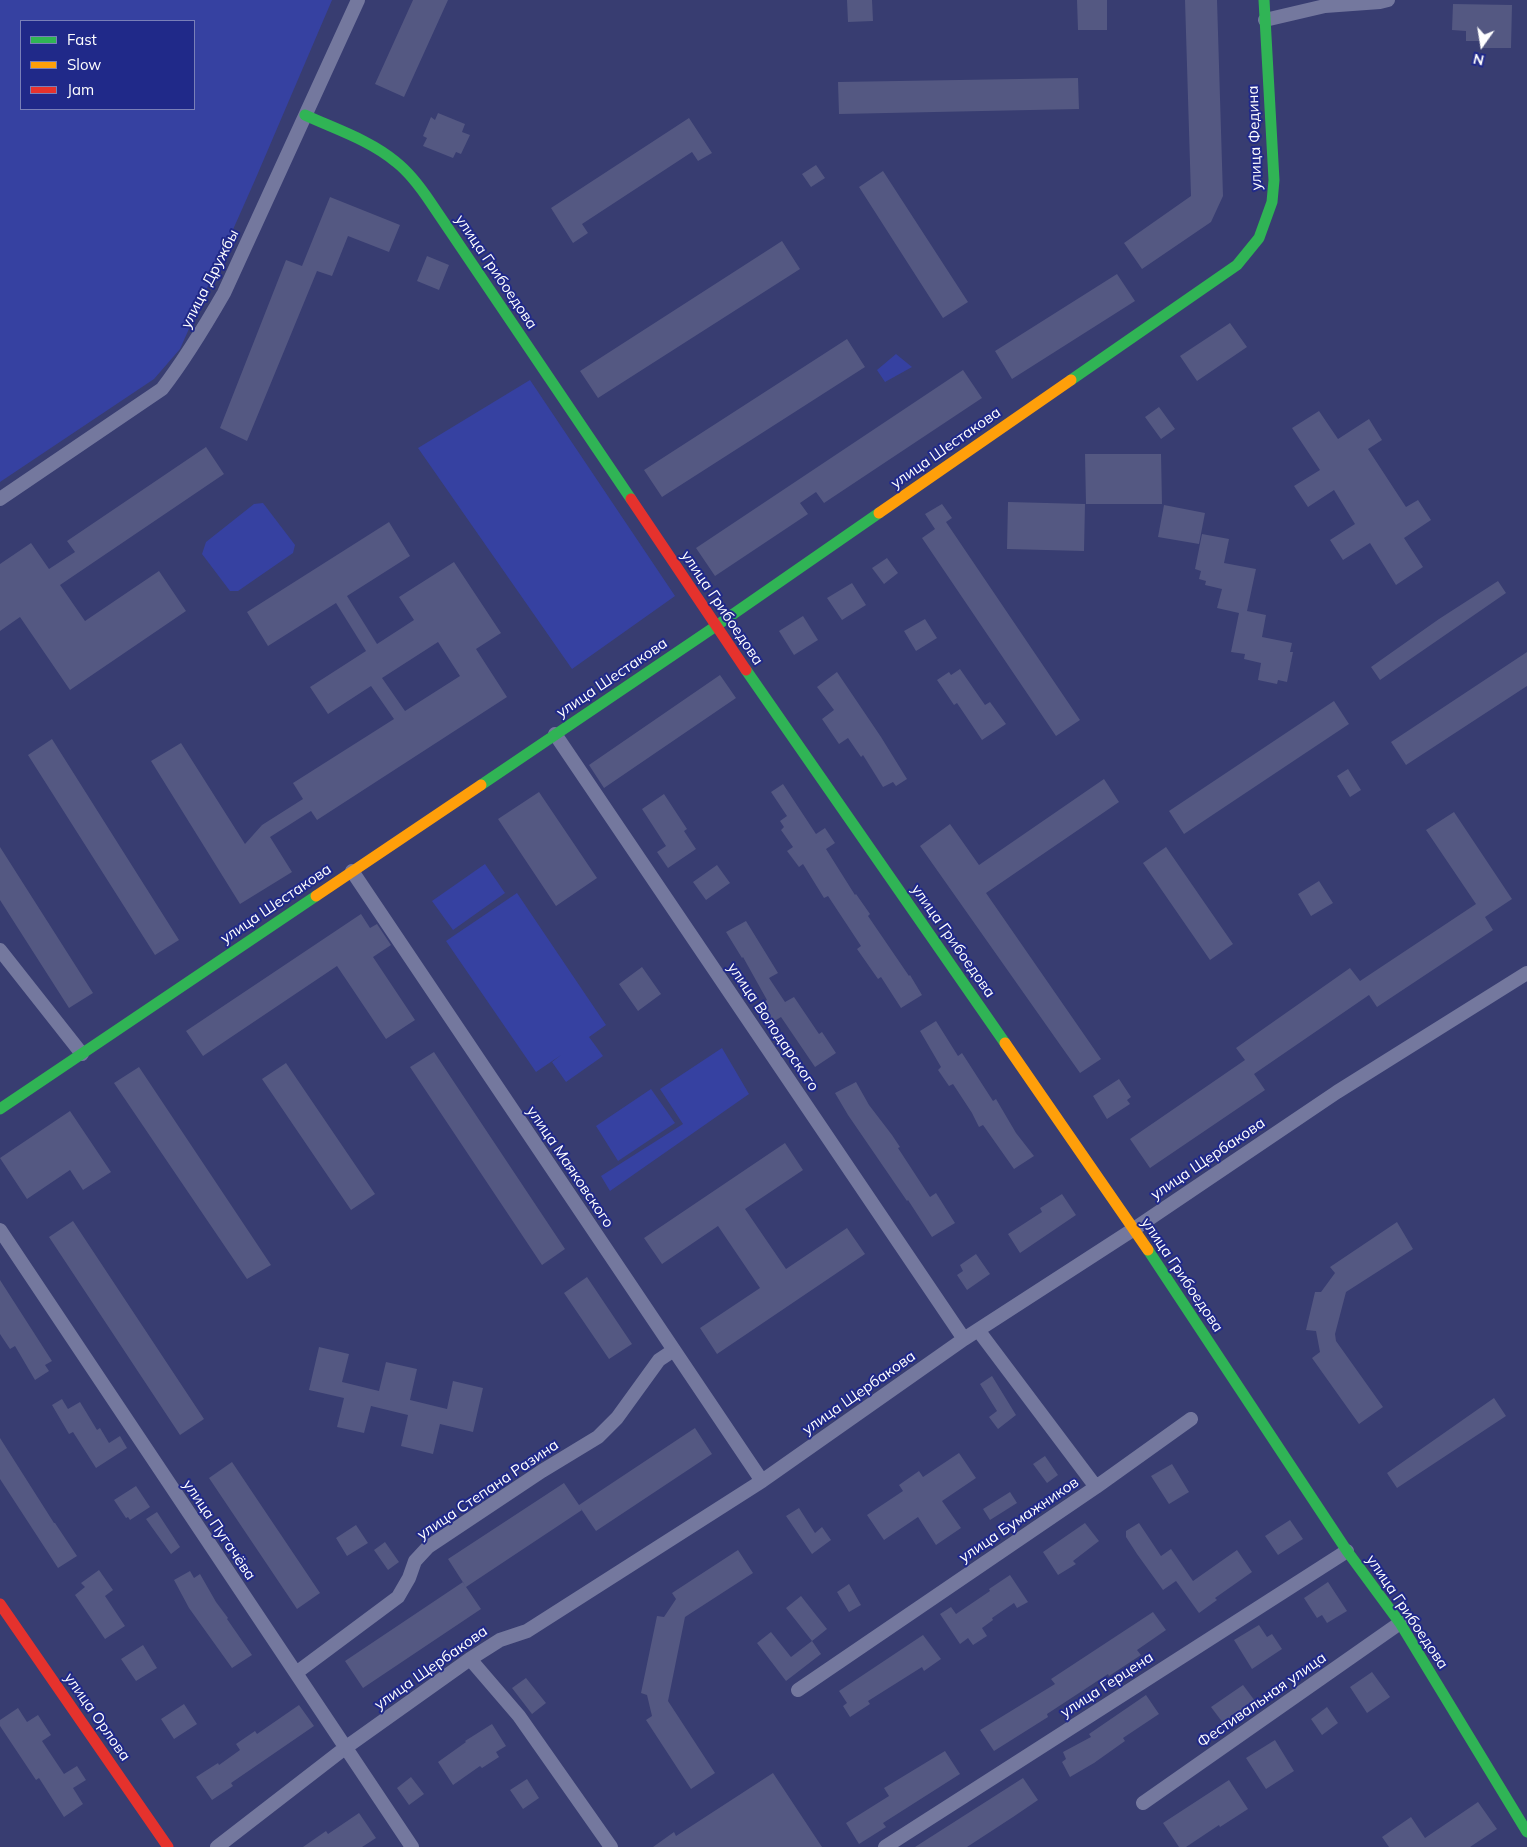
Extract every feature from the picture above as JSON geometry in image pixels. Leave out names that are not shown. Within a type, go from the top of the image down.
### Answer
[{"type":"street","name":"улица Дружбы","points":[[0,499],[162,389],[200,337],[224,292],[358,0]]},
{"type":"street","name":"улица Федина","points":[[1237,265],[1259,238],[1272,202],[1274,180],[1264,0]]},
{"type":"street","points":[[1265,20],[1325,6],[1388,0]]},
{"type":"street","name":"улица Грибоедова","points":[[305,115],[366,143],[393,160],[416,182],[436,210],[716,626],[1134,1229],[1347,1551],[1400,1623],[1527,1832]]},
{"type":"street","name":"улица Шестакова","points":[[0,1109],[716,626],[1237,265]]},
{"type":"street","name":"улица Володарского","points":[[555,734],[964,1339]]},
{"type":"street","name":"улица Маяковского","points":[[352,872],[762,1481]]},
{"type":"street","points":[[0,950],[82,1054]]},
{"type":"street","name":"улица Щербакова","points":[[217,1847],[345,1748],[470,1659],[500,1640],[527,1631],[762,1481],[964,1339],[1134,1229],[1337,1092],[1527,973]]},
{"type":"street","name":"улица Пугачёва","points":[[0,1230],[412,1847]]},
{"type":"street","name":"улица Бумажников","points":[[798,1690],[1096,1487],[978,1330]]},
{"type":"street","name":"улица Степана Разина","points":[[296,1674],[398,1596],[409,1578],[415,1561],[428,1547],[542,1471],[598,1437],[617,1418],[659,1360],[674,1350]]},
{"type":"street","points":[[1096,1487],[1191,1419]]},
{"type":"street","name":"улица Герцена","points":[[885,1847],[1347,1551]]},
{"type":"street","name":"улица Орлова","points":[[0,1604],[168,1847]]},
{"type":"street","name":"Фестивальная улица","points":[[1143,1803],[1400,1623]]},
{"type":"street","points":[[470,1659],[519,1716],[611,1847]]},
{"type":"shaded area","points":[[0,0],[332,0],[180,349],[154,379],[0,482]]},
{"type":"shaded area","points":[[896,354],[912,367],[885,382],[877,370]]},
{"type":"shaded area","points":[[530,380],[675,596],[572,669],[418,448]]},
{"type":"shaded area","points":[[263,503],[295,545],[293,553],[238,591],[230,591],[202,554],[206,542],[254,504]]},
{"type":"shaded area","points":[[485,864],[505,893],[453,930],[432,901]]},
{"type":"shaded area","points":[[517,893],[606,1025],[589,1037],[603,1056],[566,1082],[552,1062],[561,1055],[536,1072],[446,941]]},
{"type":"shaded area","points":[[722,1048],[749,1094],[610,1191],[601,1176],[683,1124],[660,1089]]},
{"type":"shaded area","points":[[651,1089],[675,1123],[618,1161],[596,1126]]},
{"type":"building","points":[[413,0],[448,0],[404,97],[375,84]]},
{"type":"building","points":[[847,0],[872,0],[873,21],[848,22]]},
{"type":"building","points":[[1077,0],[1107,0],[1107,30],[1078,30]]},
{"type":"building","points":[[1185,0],[1217,0],[1223,196],[1211,222],[1142,269],[1124,243],[1191,196]]},
{"type":"building","points":[[1453,4],[1512,5],[1511,48],[1481,48],[1481,41],[1466,41],[1466,31],[1452,30]]},
{"type":"building","points":[[1078,78],[1079,109],[839,114],[838,82]]},
{"type":"building","points":[[438,113],[465,124],[462,132],[470,135],[461,154],[456,152],[453,158],[423,146],[427,138],[423,136],[431,117],[435,120]]},
{"type":"building","points":[[689,118],[712,153],[698,161],[692,152],[582,224],[588,233],[573,243],[551,208]]},
{"type":"building","points":[[816,165],[825,178],[811,187],[802,174]]},
{"type":"building","points":[[883,171],[968,302],[943,318],[859,187]]},
{"type":"building","points":[[330,197],[400,225],[389,252],[348,236],[332,276],[317,271],[247,441],[220,428],[286,260],[302,266]]},
{"type":"building","points":[[782,241],[800,269],[598,398],[580,371]]},
{"type":"building","points":[[427,256],[449,265],[439,290],[417,281]]},
{"type":"building","points":[[1117,274],[1135,301],[1012,379],[995,351]]},
{"type":"building","points":[[1230,323],[1247,347],[1197,381],[1180,356]]},
{"type":"building","points":[[847,339],[865,367],[662,497],[644,470]]},
{"type":"building","points":[[963,370],[982,398],[824,503],[816,492],[800,503],[808,514],[715,576],[696,548]]},
{"type":"building","points":[[1159,407],[1175,429],[1161,439],[1145,417]]},
{"type":"building","points":[[1319,411],[1338,439],[1369,419],[1382,440],[1368,449],[1406,507],[1418,500],[1431,520],[1404,538],[1423,567],[1396,585],[1370,543],[1343,560],[1330,540],[1355,524],[1334,490],[1308,507],[1294,486],[1320,470],[1292,428]]},
{"type":"building","points":[[206,447],[224,474],[60,585],[85,621],[159,571],[186,611],[70,690],[20,617],[0,631],[0,564],[31,543],[49,569],[75,552],[67,541]]},
{"type":"building","points":[[1085,454],[1161,454],[1162,504],[1086,504]]},
{"type":"building","points":[[1008,502],[1085,504],[1084,551],[1007,549]]},
{"type":"building","points":[[942,504],[952,518],[946,522],[1080,720],[1056,736],[922,538],[935,529],[925,514]]},
{"type":"building","points":[[1164,505],[1205,513],[1199,544],[1158,537]]},
{"type":"building","points":[[389,522],[410,556],[347,596],[377,644],[414,620],[399,597],[454,562],[501,633],[476,649],[507,697],[317,820],[311,811],[270,837],[292,872],[240,904],[151,761],[181,743],[245,844],[262,825],[303,799],[293,783],[394,719],[371,686],[328,714],[310,687],[366,651],[336,603],[268,646],[247,612]],"holes":[[[438,642],[460,676],[405,711],[382,678]]]},
{"type":"building","points":[[1202,534],[1229,539],[1224,563],[1256,569],[1247,611],[1266,615],[1262,637],[1292,643],[1290,652],[1293,652],[1287,682],[1278,680],[1277,684],[1258,680],[1261,663],[1244,659],[1245,654],[1231,652],[1239,613],[1217,608],[1222,589],[1205,585],[1206,581],[1199,579],[1201,571],[1195,569]]},
{"type":"building","points":[[887,558],[898,573],[884,584],[872,568]]},
{"type":"building","points":[[1498,581],[1506,593],[1380,680],[1371,667],[1439,619]]},
{"type":"building","points":[[852,583],[866,605],[842,620],[827,598]]},
{"type":"building","points":[[803,616],[818,640],[794,655],[779,631]]},
{"type":"building","points":[[925,619],[937,638],[916,651],[904,631]]},
{"type":"building","points":[[1527,652],[1527,686],[1406,765],[1391,742]]},
{"type":"building","points":[[960,669],[985,705],[990,702],[1006,724],[982,740],[957,703],[954,705],[937,680],[949,672],[951,675]]},
{"type":"building","points":[[837,672],[907,779],[896,786],[893,782],[883,787],[863,755],[861,757],[848,738],[839,744],[822,719],[834,710],[817,687]]},
{"type":"building","points":[[720,675],[736,698],[604,788],[589,765]]},
{"type":"building","points":[[1334,701],[1349,724],[1184,834],[1169,811]]},
{"type":"building","points":[[52,739],[179,940],[155,955],[28,755]]},
{"type":"building","points":[[1348,769],[1361,790],[1350,797],[1337,776]]},
{"type":"building","points":[[1104,779],[1119,802],[986,893],[1101,1059],[1080,1073],[920,846],[950,824],[979,865]]},
{"type":"building","points":[[783,784],[816,834],[825,828],[835,843],[826,849],[855,895],[870,914],[868,916],[922,995],[901,1008],[881,977],[878,979],[857,949],[861,946],[828,896],[824,898],[803,864],[799,867],[787,851],[793,847],[781,830],[784,827],[780,821],[787,816],[771,792]]},
{"type":"building","points":[[539,792],[597,878],[556,906],[498,819]]},
{"type":"building","points":[[664,794],[687,829],[684,831],[696,849],[668,868],[657,852],[666,846],[642,809]]},
{"type":"building","points":[[1454,812],[1512,899],[1485,917],[1493,930],[1377,1007],[1369,995],[1254,1074],[1265,1090],[1150,1168],[1130,1139],[1245,1060],[1236,1048],[1350,968],[1360,981],[1476,904],[1426,830]]},
{"type":"building","points":[[0,847],[93,993],[69,1008],[0,900]]},
{"type":"building","points":[[1166,847],[1233,944],[1210,960],[1143,863]]},
{"type":"building","points":[[717,865],[730,883],[706,900],[693,882]]},
{"type":"building","points":[[1319,881],[1333,903],[1311,916],[1298,894]]},
{"type":"building","points":[[361,914],[370,928],[377,924],[391,945],[373,957],[415,1020],[386,1039],[337,966],[203,1056],[186,1031]]},
{"type":"building","points":[[746,921],[778,973],[769,978],[785,1002],[794,997],[819,1034],[822,1032],[836,1053],[815,1067],[781,1017],[773,1022],[761,1004],[767,1000],[743,957],[726,932]]},
{"type":"building","points":[[642,967],[661,994],[638,1011],[619,984]]},
{"type":"building","points":[[936,1021],[958,1056],[962,1053],[993,1101],[996,1099],[1016,1133],[1034,1156],[1014,1169],[983,1125],[979,1127],[953,1084],[949,1086],[938,1070],[941,1067],[920,1031]]},
{"type":"building","points":[[434,1052],[565,1249],[542,1265],[410,1067]]},
{"type":"building","points":[[286,1063],[375,1194],[351,1210],[262,1079]]},
{"type":"building","points":[[139,1067],[271,1265],[247,1279],[114,1083]]},
{"type":"building","points":[[1119,1079],[1131,1097],[1127,1100],[1130,1104],[1107,1119],[1093,1096]]},
{"type":"building","points":[[856,1082],[869,1105],[900,1147],[898,1148],[930,1197],[936,1193],[955,1223],[932,1237],[848,1115],[835,1093]]},
{"type":"building","points":[[70,1111],[111,1172],[83,1190],[70,1170],[27,1199],[0,1158]]},
{"type":"building","points":[[785,1143],[803,1170],[745,1209],[786,1269],[847,1228],[865,1254],[717,1354],[700,1328],[760,1288],[718,1226],[662,1264],[644,1238]]},
{"type":"building","points":[[1062,1194],[1076,1215],[1020,1253],[1008,1234],[1042,1212],[1040,1208]]},
{"type":"building","points":[[73,1221],[204,1419],[180,1435],[49,1237]]},
{"type":"building","points":[[1397,1222],[1413,1249],[1346,1292],[1335,1334],[1336,1341],[1383,1407],[1359,1424],[1312,1358],[1320,1352],[1316,1331],[1306,1330],[1315,1292],[1321,1292],[1335,1273],[1330,1267]]},
{"type":"building","points":[[976,1254],[990,1274],[967,1290],[957,1275],[963,1271],[960,1265]]},
{"type":"building","points":[[587,1277],[632,1344],[609,1359],[564,1293]]},
{"type":"building","points":[[0,1280],[52,1361],[45,1365],[49,1371],[35,1380],[15,1346],[10,1349],[0,1334]]},
{"type":"building","points":[[319,1347],[349,1354],[342,1382],[379,1391],[386,1362],[417,1369],[410,1400],[447,1409],[453,1381],[483,1388],[473,1432],[440,1424],[433,1454],[401,1446],[408,1415],[371,1406],[364,1433],[337,1427],[344,1398],[309,1390]]},
{"type":"building","points":[[992,1376],[1016,1415],[998,1429],[989,1417],[997,1411],[980,1384]]},
{"type":"building","points":[[1494,1398],[1506,1416],[1397,1488],[1387,1473]]},
{"type":"building","points":[[62,1399],[68,1409],[80,1402],[97,1430],[100,1428],[109,1443],[120,1436],[127,1448],[96,1468],[73,1432],[69,1434],[52,1405]]},
{"type":"building","points":[[695,1428],[712,1454],[596,1531],[582,1510],[466,1587],[481,1609],[363,1688],[345,1661],[463,1582],[448,1559],[564,1483],[579,1505]]},
{"type":"building","points":[[0,1438],[77,1556],[58,1568],[0,1479]]},
{"type":"building","points":[[959,1453],[976,1478],[942,1501],[961,1528],[936,1545],[918,1517],[884,1540],[867,1515],[903,1491],[899,1485],[919,1471],[923,1477]]},
{"type":"building","points":[[1045,1456],[1058,1475],[1047,1483],[1033,1464]]},
{"type":"building","points":[[232,1462],[320,1593],[297,1609],[209,1478]]},
{"type":"building","points":[[1172,1464],[1189,1492],[1169,1504],[1151,1476]]},
{"type":"building","points":[[136,1486],[150,1507],[130,1520],[128,1517],[126,1518],[114,1500]]},
{"type":"building","points":[[1010,1492],[1017,1503],[990,1520],[983,1509]]},
{"type":"building","points":[[799,1508],[815,1533],[822,1527],[831,1540],[812,1554],[786,1516]]},
{"type":"building","points":[[157,1512],[180,1547],[171,1554],[146,1519]]},
{"type":"building","points":[[1290,1520],[1303,1539],[1278,1555],[1265,1536]]},
{"type":"building","points":[[1085,1523],[1099,1541],[1073,1561],[1076,1564],[1058,1575],[1043,1552]]},
{"type":"building","points":[[1139,1523],[1161,1556],[1171,1549],[1193,1581],[1237,1550],[1252,1572],[1215,1598],[1217,1600],[1199,1613],[1176,1581],[1163,1590],[1137,1554],[1126,1537],[1126,1531]]},
{"type":"building","points":[[356,1525],[368,1543],[347,1556],[336,1538]]},
{"type":"building","points":[[385,1542],[399,1562],[388,1570],[374,1550]]},
{"type":"building","points":[[738,1550],[753,1573],[685,1617],[668,1701],[715,1773],[691,1789],[646,1720],[652,1716],[647,1695],[641,1693],[657,1616],[664,1617],[676,1599],[672,1593]]},
{"type":"building","points":[[99,1570],[113,1590],[105,1596],[125,1626],[105,1639],[75,1595],[85,1587],[81,1583]]},
{"type":"building","points":[[190,1571],[194,1578],[200,1574],[216,1602],[252,1655],[232,1668],[189,1608],[174,1580]]},
{"type":"building","points":[[1010,1575],[1028,1602],[1017,1608],[1014,1603],[992,1618],[993,1620],[982,1628],[987,1636],[973,1645],[968,1638],[960,1644],[940,1614],[951,1607],[956,1614]]},
{"type":"building","points":[[1328,1582],[1347,1611],[1327,1623],[1322,1615],[1317,1618],[1304,1598]]},
{"type":"building","points":[[849,1584],[861,1605],[849,1612],[837,1592]]},
{"type":"building","points":[[801,1596],[827,1629],[812,1641],[786,1608]]},
{"type":"building","points":[[1153,1612],[1166,1630],[1137,1650],[1141,1655],[1109,1676],[1108,1674],[1047,1714],[1048,1717],[994,1751],[980,1730],[1055,1684],[1051,1679]]},
{"type":"building","points":[[1259,1625],[1267,1637],[1272,1634],[1282,1649],[1252,1669],[1234,1640]]},
{"type":"building","points":[[771,1632],[791,1657],[812,1641],[821,1654],[786,1681],[757,1643]]},
{"type":"building","points":[[923,1635],[941,1659],[924,1671],[922,1667],[868,1701],[870,1704],[850,1717],[843,1706],[847,1703],[839,1691]]},
{"type":"building","points":[[143,1645],[157,1668],[136,1681],[121,1659]]},
{"type":"building","points":[[1372,1672],[1390,1697],[1367,1713],[1350,1687]]},
{"type":"building","points":[[526,1678],[546,1703],[532,1714],[512,1688]]},
{"type":"building","points":[[1243,1685],[1255,1701],[1223,1723],[1211,1707]]},
{"type":"building","points":[[1146,1695],[1159,1714],[1123,1738],[1125,1741],[1094,1763],[1070,1777],[1062,1762],[1066,1759],[1063,1752],[1091,1737],[1089,1734]]},
{"type":"building","points":[[184,1704],[197,1724],[174,1739],[161,1719]]},
{"type":"building","points":[[299,1705],[314,1726],[231,1783],[233,1786],[212,1800],[196,1777],[218,1763],[219,1765],[240,1750],[236,1744],[255,1731],[257,1734]]},
{"type":"building","points":[[1327,1707],[1338,1723],[1322,1735],[1311,1719]]},
{"type":"building","points":[[18,1708],[27,1722],[38,1715],[51,1735],[42,1741],[64,1774],[77,1766],[86,1780],[73,1788],[83,1804],[64,1817],[39,1778],[36,1780],[0,1726],[0,1720]]},
{"type":"building","points":[[492,1724],[506,1746],[496,1752],[499,1757],[482,1768],[480,1766],[453,1785],[438,1762],[465,1741]]},
{"type":"building","points":[[1275,1740],[1294,1771],[1266,1789],[1246,1758]]},
{"type":"building","points":[[945,1751],[960,1774],[883,1823],[886,1827],[859,1844],[846,1823],[889,1796],[884,1788]]},
{"type":"building","points":[[773,1773],[822,1847],[653,1847],[674,1832],[676,1836]]},
{"type":"building","points":[[411,1777],[424,1794],[409,1805],[397,1788]]},
{"type":"building","points":[[1023,1778],[1038,1800],[967,1847],[915,1847]]},
{"type":"building","points":[[527,1779],[539,1798],[523,1809],[510,1790]]},
{"type":"building","points":[[1229,1780],[1248,1809],[1220,1827],[1219,1825],[1186,1847],[1179,1847],[1163,1823]]},
{"type":"building","points":[[1478,1802],[1497,1829],[1470,1847],[1389,1847],[1382,1837],[1411,1817],[1425,1838]]},
{"type":"building","points":[[359,1813],[376,1838],[362,1847],[303,1847],[326,1831],[328,1834]]},
{"type":"traffic: fast","points":[[1071,380],[1237,265],[1259,238],[1272,202],[1274,180],[1264,0]]},
{"type":"traffic: fast","points":[[305,115],[375,147],[401,166],[415,181],[631,499]]},
{"type":"traffic: fast","points":[[481,785],[879,513]]},
{"type":"traffic: fast","points":[[746,670],[1005,1043]]},
{"type":"traffic: fast","points":[[0,1109],[316,896]]},
{"type":"traffic: fast","points":[[1148,1250],[1347,1551],[1400,1623],[1527,1832]]},
{"type":"traffic: slow","points":[[879,513],[1071,380]]},
{"type":"traffic: slow","points":[[316,896],[481,785]]},
{"type":"traffic: slow","points":[[1005,1043],[1148,1250]]},
{"type":"traffic: jam","points":[[631,499],[746,670]]},
{"type":"traffic: jam","points":[[0,1604],[168,1847]]}]
